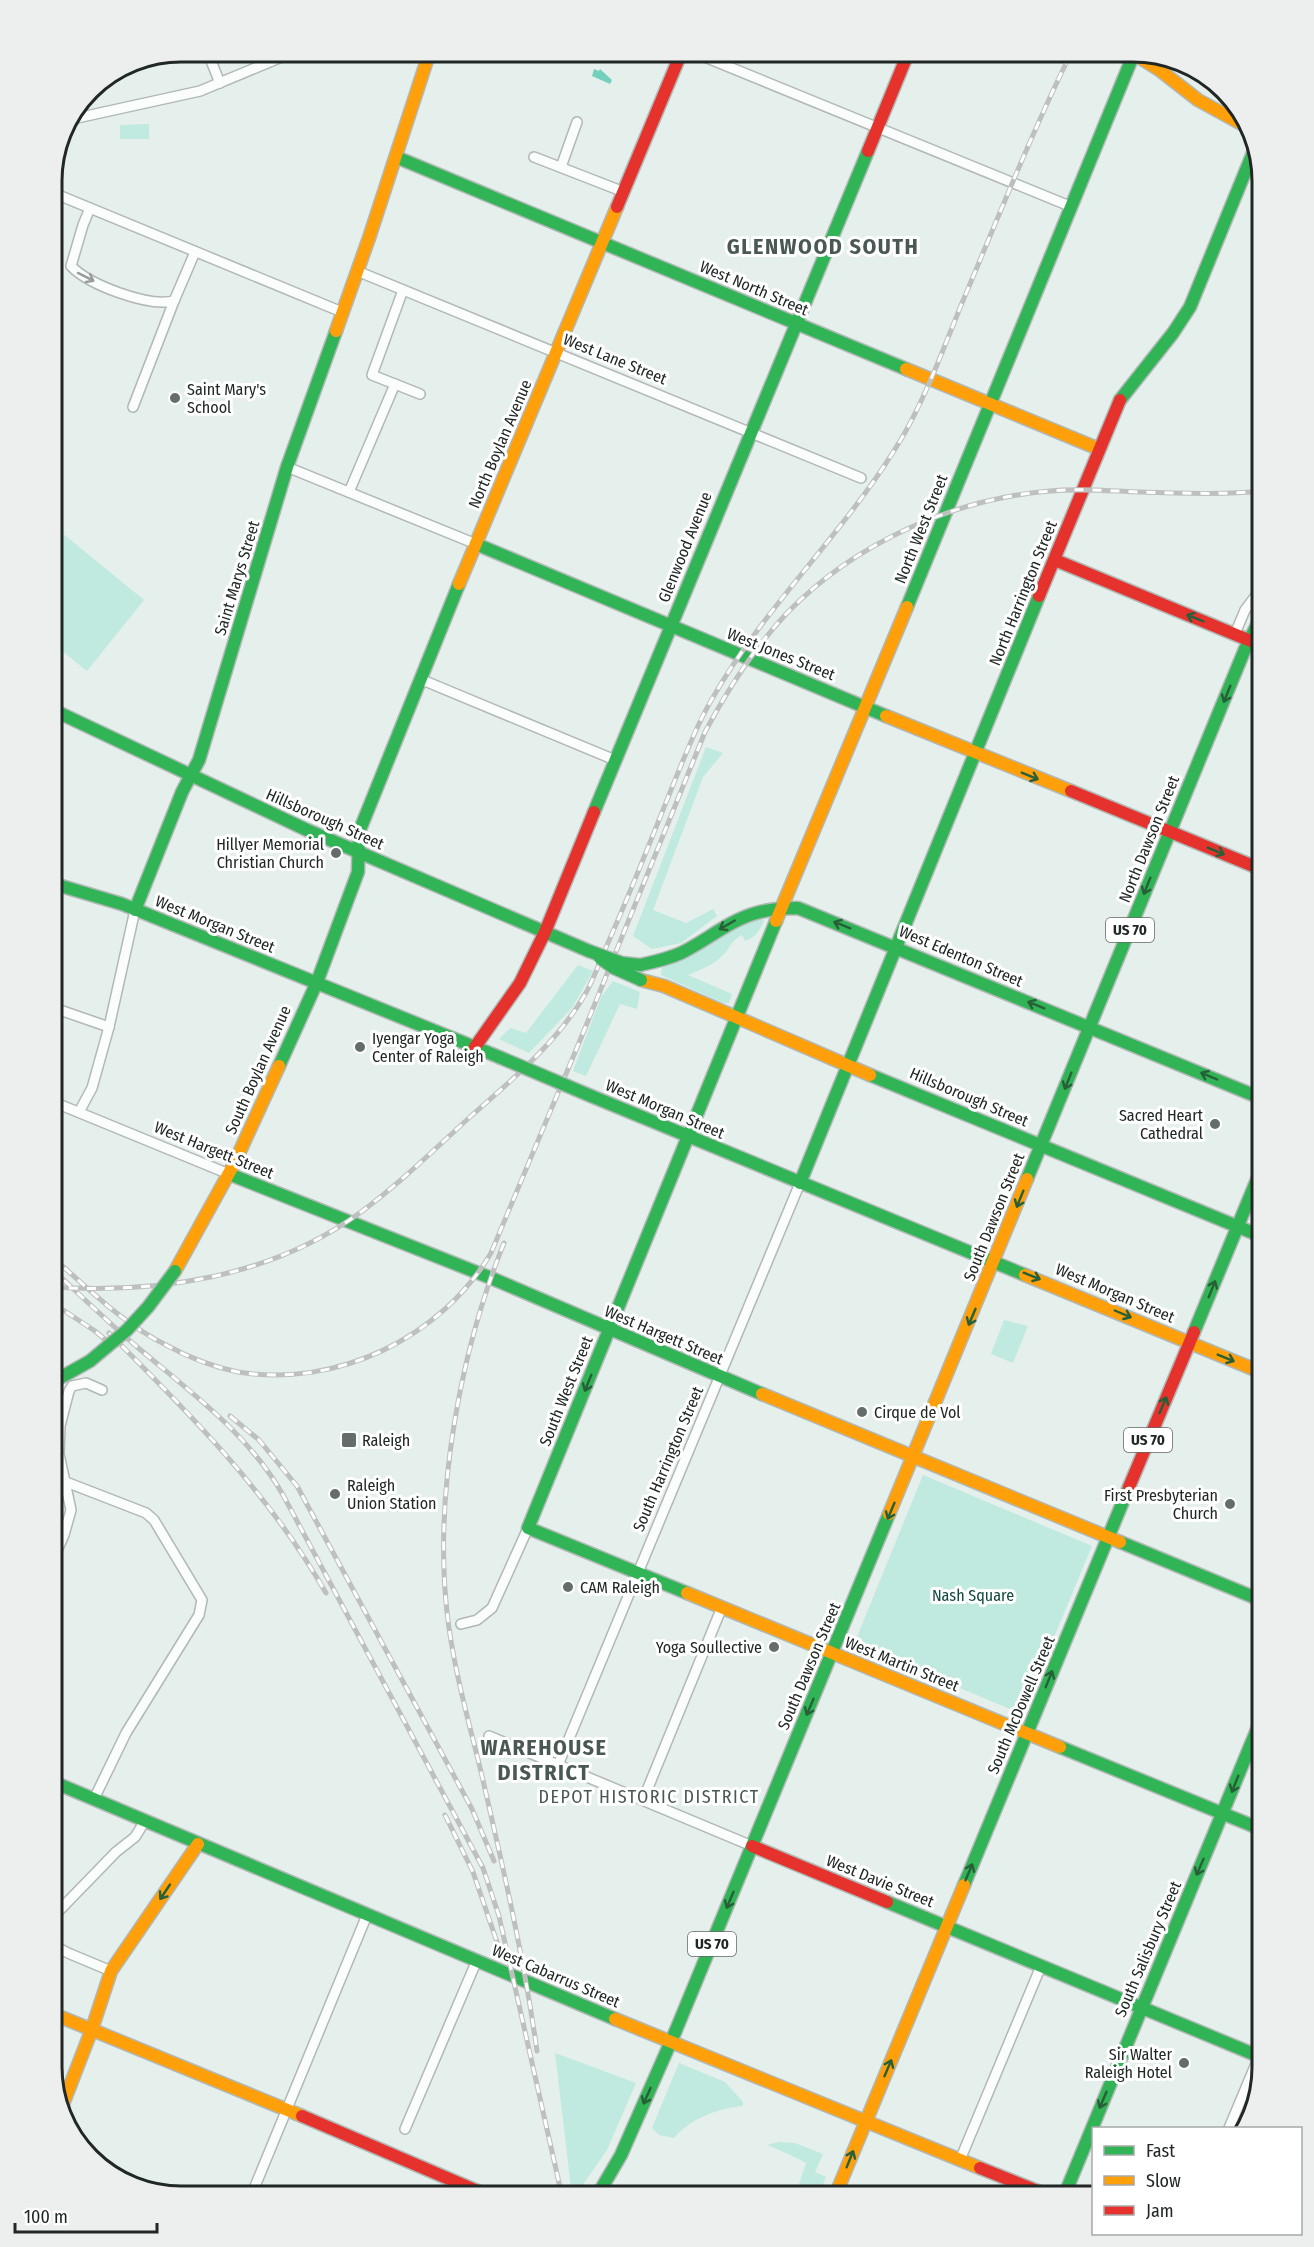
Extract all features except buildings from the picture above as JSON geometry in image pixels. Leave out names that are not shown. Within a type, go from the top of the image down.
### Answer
[{"type":"street","points":[[211,62],[220,83]]},
{"type":"street","points":[[80,118],[176,98],[270,62]]},
{"type":"street","name":"Saint Marys Street","points":[[79,1112],[92,1088],[109,1027],[135,910],[182,792],[199,760],[287,467],[357,271],[426,62]]},
{"type":"street","name":"North Boylan Avenue","points":[[358,852],[358,837],[420,679],[677,62]]},
{"type":"street","points":[[717,62],[1072,207]]},
{"type":"street","name":"Glenwood Avenue","points":[[475,1047],[520,983],[545,932],[905,62]]},
{"type":"street","name":"North West Street","points":[[737,1019],[1072,207],[1128,62]]},
{"type":"street","points":[[1149,63],[1198,100],[1236,121]]},
{"type":"street","points":[[561,167],[577,122]]},
{"type":"street","name":"West North Street","points":[[396,157],[1099,449]]},
{"type":"street","points":[[534,157],[624,192]]},
{"type":"street","name":"North Harrington Street","points":[[848,1065],[1099,449],[1120,402],[1190,307],[1250,162]]},
{"type":"street","points":[[62,197],[342,312]]},
{"type":"street","points":[[90,208],[72,266],[77,272],[125,295],[159,303],[174,301]]},
{"type":"street","points":[[133,407],[195,252]]},
{"type":"street","name":"West Lane Street","points":[[357,271],[861,478]]},
{"type":"street","points":[[403,290],[372,375],[420,394]]},
{"type":"street","points":[[349,492],[395,384]]},
{"type":"street","name":"West Jones Street","points":[[287,467],[975,754],[1252,866]]},
{"type":"street","points":[[1055,560],[1252,641]]},
{"type":"street","points":[[1235,634],[1252,599]]},
{"type":"street","name":"North Dawson Street","points":[[1042,1145],[1252,634]]},
{"type":"street","points":[[420,679],[615,760]]},
{"type":"street","name":"Hillsborough Street","points":[[62,713],[191,777],[358,852],[589,951],[622,963],[648,964],[655,977],[664,986]]},
{"type":"street","name":"South Boylan Avenue","points":[[62,1377],[90,1361],[127,1330],[175,1272],[229,1174],[317,982],[358,872],[358,852]]},
{"type":"street","name":"West Morgan Street","points":[[62,887],[135,910],[317,982],[1252,1369]]},
{"type":"street","name":"West Edenton Street","points":[[648,964],[682,954],[742,917],[765,910],[798,908],[1252,1094]]},
{"type":"street","name":"Hillsborough Street","points":[[589,951],[614,968],[641,980],[664,986],[737,1019],[1252,1233]]},
{"type":"street","points":[[62,1011],[109,1027]]},
{"type":"street","name":"South West Street","points":[[461,1624],[477,1620],[492,1608],[528,1528],[737,1019]]},
{"type":"street","name":"South Harrington Street","points":[[558,1765],[848,1065]]},
{"type":"street","name":"West Hargett Street","points":[[62,1105],[433,1254],[719,1376],[1252,1596]]},
{"type":"street","name":"South Dawson Street","points":[[603,2185],[621,2155],[671,2042],[1042,1145]]},
{"type":"street","name":"US 70","points":[[1238,1227],[1252,1192]]},
{"type":"street","name":"South McDowell Street","points":[[839,2186],[1238,1227]]},
{"type":"street","points":[[62,1418],[72,1386],[86,1383],[102,1390]]},
{"type":"street","points":[[62,1466],[71,1510],[62,1539]]},
{"type":"street","points":[[62,1477],[66,1482],[146,1513],[154,1520],[202,1600],[199,1615],[126,1733],[94,1799]]},
{"type":"street","name":"West Martin Street","points":[[528,1528],[1252,1826]]},
{"type":"street","points":[[642,1800],[723,1607]]},
{"type":"street","name":"West Davie Street","points":[[489,1736],[1041,1966],[1252,2050]]},
{"type":"street","name":"South Salisbury Street","points":[[1092,2127],[1252,1742]]},
{"type":"street","name":"West Cabarrus Street","points":[[62,1786],[671,2042],[1025,2186]]},
{"type":"street","points":[[62,1908],[116,1852],[135,1837],[145,1821]]},
{"type":"street","points":[[66,2096],[111,1971],[198,1844]]},
{"type":"street","points":[[256,2185],[367,1915]]},
{"type":"street","points":[[62,1950],[111,1971]]},
{"type":"street","points":[[405,2129],[477,1960]]},
{"type":"street","points":[[960,2160],[1041,1966]]},
{"type":"street","points":[[62,2017],[464,2185]]},
{"type":"street","points":[[1229,2127],[1251,2078]]},
{"type":"street","name":"South Salisbury Street","points":[[1068,2186],[1092,2128]]},
{"type":"green space","points":[[149,124],[149,139],[120,139],[120,125]]},
{"type":"green space","points":[[62,533],[144,600],[87,671],[62,651]]},
{"type":"green space","points":[[706,747],[723,753],[703,777],[653,910],[686,923],[713,909],[717,916],[681,943],[652,949],[633,936]]},
{"type":"green space","points":[[758,915],[764,921],[754,936],[745,941],[742,935],[734,940],[715,962],[688,975],[732,994],[729,1003],[723,1003],[661,975],[662,967]]},
{"type":"green space","points":[[578,965],[593,971],[572,1008],[529,1053],[499,1039],[510,1028],[526,1033]]},
{"type":"green space","points":[[613,981],[640,992],[637,1009],[620,1004],[586,1076],[573,1071],[601,997]]},
{"type":"green space","points":[[1004,1320],[1028,1326],[1013,1363],[991,1354]]},
{"type":"green space","name":"Nash Square","points":[[923,1475],[1092,1546],[1022,1714],[854,1644]]},
{"type":"green space","points":[[555,2053],[636,2083],[607,2150],[582,2185],[571,2185]]},
{"type":"green space","points":[[679,2063],[725,2082],[743,2102],[743,2106],[724,2109],[696,2120],[674,2138],[659,2135],[652,2128]]},
{"type":"green space","points":[[778,2142],[795,2143],[823,2154],[815,2172],[826,2177],[822,2186],[798,2186],[806,2163],[767,2145]]},
{"type":"shaded area","points":[[594,69],[599,71],[600,69],[612,80],[610,84],[592,76]]},
{"type":"railway","points":[[62,1287],[132,1287],[213,1276],[252,1266],[290,1252],[327,1234],[361,1212],[403,1178],[519,1073],[563,1026],[587,991],[691,741],[712,699],[733,664],[757,631],[858,503],[912,420],[1067,62]]},
{"type":"railway","points":[[62,1266],[135,1327],[192,1357],[238,1372],[275,1375],[312,1372],[348,1364],[383,1350],[415,1332],[444,1310],[470,1283],[491,1253],[705,732],[742,670],[787,613],[814,588],[875,546],[942,515],[978,504],[1014,496],[1061,490],[1252,492]]},
{"type":"railway","points":[[504,1243],[488,1285],[475,1330],[454,1424],[444,1520],[444,1567],[453,1653],[512,1913],[537,2051]]},
{"type":"railway","points":[[62,1278],[125,1337],[235,1432],[253,1452],[283,1495],[483,1868],[499,1916],[560,2185]]},
{"type":"railway","points":[[62,1309],[114,1347]]},
{"type":"railway","points":[[109,1333],[198,1425],[253,1488],[279,1521],[326,1593]]},
{"type":"railway","points":[[230,1416],[259,1440],[297,1486],[472,1809],[494,1861]]},
{"type":"railway","points":[[445,1815],[473,1872],[497,1942]]},
{"type":"traffic: fast","points":[[907,607],[1130,62]]},
{"type":"traffic: fast","points":[[594,812],[868,151]]},
{"type":"traffic: fast","points":[[396,157],[906,369]]},
{"type":"traffic: fast","points":[[1120,400],[1173,333],[1190,307],[1250,160]]},
{"type":"traffic: fast","points":[[135,910],[182,792],[199,760],[287,467],[336,331]]},
{"type":"traffic: fast","points":[[476,544],[886,716]]},
{"type":"traffic: fast","points":[[279,1066],[317,982],[358,872],[359,832],[459,584]]},
{"type":"traffic: fast","points":[[800,1183],[1039,596]]},
{"type":"traffic: fast","points":[[1027,1179],[1252,635]]},
{"type":"traffic: fast","points":[[62,714],[307,830],[589,951]]},
{"type":"traffic: fast","points":[[62,886],[122,904],[499,1057]]},
{"type":"traffic: fast","points":[[640,965],[681,953],[727,926],[756,913],[798,908],[1252,1094]]},
{"type":"traffic: fast","points":[[687,1593],[528,1528],[776,921]]},
{"type":"traffic: fast","points":[[589,951],[622,963],[640,965]]},
{"type":"traffic: fast","points":[[600,958],[614,968],[641,980]]},
{"type":"traffic: fast","points":[[499,1057],[591,1096]]},
{"type":"traffic: fast","points":[[870,1075],[1252,1232]]},
{"type":"traffic: fast","points":[[591,1096],[1025,1275]]},
{"type":"traffic: fast","points":[[229,1174],[491,1278],[762,1394]]},
{"type":"traffic: fast","points":[[1194,1332],[1252,1192]]},
{"type":"traffic: fast","points":[[90,1361],[127,1330],[175,1271]]},
{"type":"traffic: fast","points":[[62,1377],[90,1361]]},
{"type":"traffic: fast","points":[[964,1885],[1129,1487]]},
{"type":"traffic: fast","points":[[603,2185],[621,2155],[676,2030],[889,1514]]},
{"type":"traffic: fast","points":[[1120,1542],[1252,1596]]},
{"type":"traffic: fast","points":[[1093,2127],[1252,1742]]},
{"type":"traffic: fast","points":[[1060,1747],[1252,1826]]},
{"type":"traffic: fast","points":[[62,1786],[615,2019]]},
{"type":"traffic: fast","points":[[887,1902],[1252,2053]]},
{"type":"traffic: fast","points":[[1068,2186],[1092,2128]]},
{"type":"traffic: slow","points":[[336,331],[426,62]]},
{"type":"traffic: slow","points":[[1148,63],[1198,100],[1236,121]]},
{"type":"traffic: slow","points":[[459,584],[617,207]]},
{"type":"traffic: slow","points":[[906,369],[1099,449]]},
{"type":"traffic: slow","points":[[776,921],[907,607]]},
{"type":"traffic: slow","points":[[886,716],[1071,791]]},
{"type":"traffic: slow","points":[[641,980],[664,986],[870,1075]]},
{"type":"traffic: slow","points":[[175,1271],[234,1164],[279,1066]]},
{"type":"traffic: slow","points":[[889,1514],[1027,1179]]},
{"type":"traffic: slow","points":[[1025,1275],[1252,1368]]},
{"type":"traffic: slow","points":[[762,1394],[1120,1542]]},
{"type":"traffic: slow","points":[[687,1593],[1060,1747]]},
{"type":"traffic: slow","points":[[66,2096],[111,1971],[198,1844]]},
{"type":"traffic: slow","points":[[839,2186],[964,1885]]},
{"type":"traffic: slow","points":[[62,2018],[302,2116]]},
{"type":"traffic: slow","points":[[615,2019],[980,2168]]},
{"type":"traffic: jam","points":[[617,207],[677,62]]},
{"type":"traffic: jam","points":[[868,151],[904,62]]},
{"type":"traffic: jam","points":[[1039,596],[1120,400]]},
{"type":"traffic: jam","points":[[1055,560],[1252,641]]},
{"type":"traffic: jam","points":[[1071,791],[1252,865]]},
{"type":"traffic: jam","points":[[475,1047],[520,983],[545,932],[594,812]]},
{"type":"traffic: jam","points":[[1129,1487],[1194,1332]]},
{"type":"traffic: jam","points":[[752,1846],[887,1902]]},
{"type":"traffic: jam","points":[[302,2116],[464,2185]]},
{"type":"traffic: jam","points":[[980,2168],[1025,2186]]},
{"type":"place","name":"Saint Mary's School","points":[[175,398]]},
{"type":"place","name":"Hillyer Memorial Christian Church","points":[[336,853]]},
{"type":"place","name":"Iyengar Yoga Center of Raleigh","points":[[360,1047]]},
{"type":"place","name":"Sacred Heart Cathedral","points":[[1215,1124]]},
{"type":"place","name":"Cirque de Vol","points":[[862,1412]]},
{"type":"place","name":"Raleigh","points":[[349,1440]]},
{"type":"place","name":"Raleigh Union Station","points":[[335,1494]]},
{"type":"place","name":"First Presbyterian Church","points":[[1230,1504]]},
{"type":"place","name":"CAM Raleigh","points":[[568,1587]]},
{"type":"place","name":"Yoga Soullective","points":[[774,1647]]},
{"type":"place","name":"Sir Walter Raleigh Hotel","points":[[1184,2063]]},
{"type":"district","name":"GLENWOOD SOUTH","points":[[823,246]]},
{"type":"district","name":"WAREHOUSE DISTRICT","points":[[544,1760]]},
{"type":"district","name":"DEPOT HISTORIC DISTRICT","points":[[649,1797]]}]
